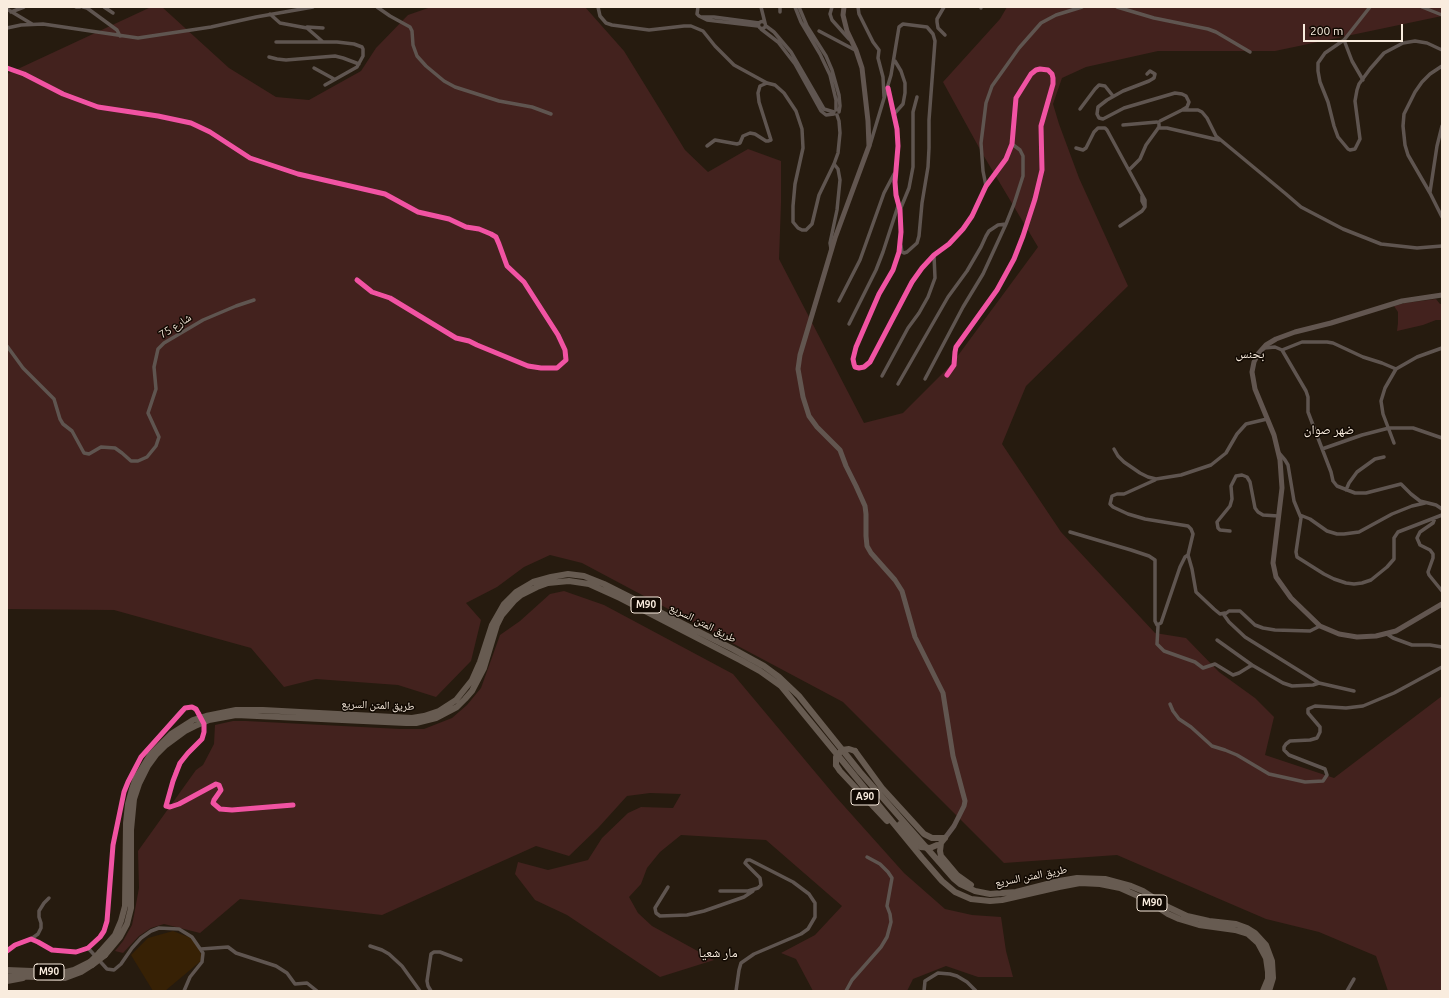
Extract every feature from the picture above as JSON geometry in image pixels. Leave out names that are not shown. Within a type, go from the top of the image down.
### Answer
[{"type":"highway","name":"طريق المتن السريع","points":[[102,954],[115,935],[122,921],[125,906],[126,823],[128,804],[132,789],[142,765],[159,744],[193,720],[236,710],[263,710],[412,718],[439,711],[456,700],[472,680],[480,662],[492,625],[504,604],[516,592],[526,585],[541,579],[568,574],[590,578],[764,666],[788,685],[860,772],[954,879],[968,889],[990,894],[1016,892],[1077,878],[1105,879],[1131,886],[1143,891],[1175,911],[1187,916],[1209,921],[1236,924],[1255,933],[1266,945],[1272,961],[1273,978],[1269,991]]},
{"type":"highway","name":"طريق المتن السريع","points":[[7,976],[65,978],[81,972],[120,937],[127,924],[131,908],[131,830],[134,798],[148,766],[166,744],[185,731],[209,720],[236,715],[406,723],[416,723],[436,718],[457,707],[472,691],[484,668],[497,625],[508,608],[524,593],[548,583],[578,581],[601,589],[760,671],[781,686],[790,695],[803,714],[866,789],[896,828],[942,881],[955,892],[971,899],[996,901],[1074,884],[1086,883],[1120,888],[1137,895],[1168,914],[1186,921],[1200,925],[1235,930],[1248,934],[1258,943],[1266,958],[1268,979],[1263,991]]},
{"type":"highway","name":"A90","points":[[882,788],[855,750],[842,750],[836,756],[836,765],[840,771],[882,816],[896,828]]},
{"type":"highway","name":"A90","points":[[860,772],[878,787],[882,788]]},
{"type":"highway","points":[[882,788],[927,837],[941,842],[941,856],[951,869],[966,883],[990,894]]},
{"type":"highway","name":"A90","points":[[866,789],[872,791],[916,843],[930,848],[941,842]]},
{"type":"highway","name":"طريق المتن السريع","points":[[7,970],[66,972],[91,964]]},
{"type":"highway","points":[[7,981],[30,976]]},
{"type":"main road","points":[[844,7],[844,21],[862,68],[870,146],[831,250],[798,360],[798,369],[806,411],[814,424],[840,450],[865,506],[867,520],[866,539],[868,548],[902,591],[915,637],[943,694],[953,756],[965,801],[954,826],[941,842]]},
{"type":"main road","points":[[1442,295],[1393,303],[1276,339],[1262,348],[1254,362],[1253,377],[1255,389],[1274,435],[1279,453],[1282,484],[1273,557],[1276,577],[1292,598],[1320,626],[1339,634],[1367,637],[1387,634],[1410,624],[1442,604]]},
{"type":"street","points":[[9,10],[24,7]]},
{"type":"street","points":[[83,7],[87,8],[117,30],[120,36]]},
{"type":"street","points":[[104,7],[113,13]]},
{"type":"street","points":[[7,28],[32,24],[60,26],[120,36],[144,38],[211,27],[270,14],[313,7]]},
{"type":"street","points":[[377,7],[410,27],[412,31],[413,45],[417,56],[426,66],[444,81],[455,87],[499,101],[532,107],[551,114]]},
{"type":"street","points":[[598,7],[600,16],[606,23],[618,26],[649,30],[684,26],[698,28],[706,34],[715,46],[734,65],[767,83],[778,87],[789,100],[798,117],[802,129],[804,148],[793,193],[794,222],[798,228],[806,230],[811,226],[820,195],[834,164],[839,144],[840,121],[836,113],[837,95],[829,68],[822,50],[807,26],[799,7]]},
{"type":"street","points":[[698,7],[697,14],[702,17],[714,17],[766,25]]},
{"type":"street","points":[[761,7],[766,25]]},
{"type":"street","points":[[795,7],[801,22],[829,68]]},
{"type":"street","points":[[832,7],[830,14],[832,20],[850,40]]},
{"type":"street","points":[[858,7],[859,14],[873,42],[879,50],[878,58],[883,77],[884,100]]},
{"type":"street","points":[[944,7],[937,18],[937,22],[938,28],[945,35]]},
{"type":"street","points":[[986,186],[983,171],[981,143],[985,110],[992,86],[1019,48],[1041,23],[1056,15],[1082,7]]},
{"type":"street","points":[[1117,7],[1154,18],[1216,32],[1250,52]]},
{"type":"street","points":[[1370,7],[1344,40],[1318,62],[1320,82],[1328,102],[1338,137],[1348,149],[1355,149],[1360,139],[1355,101],[1357,90],[1384,53],[1403,43],[1415,41],[1427,43],[1442,50]]},
{"type":"street","points":[[1422,7],[1442,14]]},
{"type":"street","points":[[9,10],[32,24]]},
{"type":"street","points":[[760,25],[763,13]]},
{"type":"street","points":[[270,14],[280,23],[304,27],[324,28]]},
{"type":"street","points":[[760,25],[763,21],[791,52],[821,111],[826,115],[836,113]]},
{"type":"street","points":[[760,25],[783,48],[806,81]]},
{"type":"street","points":[[870,146],[895,61],[901,25],[924,26],[930,29],[935,41],[929,120],[929,157],[917,243],[907,252],[902,252],[900,244]]},
{"type":"street","points":[[304,27],[323,42]]},
{"type":"street","points":[[819,31],[856,50]]},
{"type":"street","points":[[1344,40],[1352,61],[1363,80]]},
{"type":"street","points":[[276,42],[323,42],[354,44],[362,47],[364,56],[359,64],[349,72],[325,85]]},
{"type":"street","points":[[269,57],[277,60],[286,60],[335,56],[359,64]]},
{"type":"street","points":[[894,114],[903,104],[905,93],[905,83],[901,71],[895,61]]},
{"type":"street","points":[[1442,66],[1430,74],[1415,92],[1404,114],[1403,126],[1406,151],[1442,217]]},
{"type":"street","points":[[7,68],[24,74],[81,101],[106,108],[158,116],[191,124],[210,132],[250,158],[298,174],[385,194],[418,212],[449,219],[466,227],[479,229],[491,234],[496,237],[507,266],[524,282],[558,335],[565,350],[566,360],[557,368],[528,366],[469,341],[456,338],[390,298],[372,292],[357,280]]},
{"type":"street","points":[[314,68],[334,79]]},
{"type":"street","points":[[888,88],[894,114],[898,146],[895,173],[896,195],[902,220],[900,244],[893,270],[866,321],[856,348],[853,359],[856,367],[860,368],[864,367],[870,362],[912,282],[934,255],[949,244],[963,229],[972,216],[986,186],[1006,158],[1012,144],[1013,119],[1018,94],[1031,74],[1040,69],[1048,70],[1052,74],[1053,84],[1041,126],[1042,170],[1035,199],[1023,236],[1014,259],[997,290],[956,347],[954,365],[947,375]]},
{"type":"street","points":[[1123,125],[1159,122],[1182,110],[1188,105],[1188,99],[1182,94],[1175,93],[1124,108],[1105,118],[1100,118],[1097,114],[1097,109],[1113,96],[1154,78],[1155,74],[1150,71],[1147,74]]},
{"type":"street","points":[[707,146],[715,140],[736,144],[740,143],[744,136],[750,133],[755,134],[768,142],[771,140],[758,93],[760,86],[767,83]]},
{"type":"street","points":[[1080,109],[1099,85],[1105,86],[1113,96]]},
{"type":"street","points":[[900,210],[909,188],[913,167],[913,112],[917,97]]},
{"type":"street","points":[[1182,110],[1198,110],[1202,112],[1207,118],[1213,132],[1220,140],[1301,207],[1343,229],[1381,244],[1417,248],[1442,246]]},
{"type":"street","points":[[1129,170],[1140,159],[1148,141],[1158,128],[1159,122]]},
{"type":"street","points":[[1430,193],[1437,146],[1442,126]]},
{"type":"street","points":[[1076,148],[1085,149],[1096,130],[1105,128],[1110,132],[1142,196],[1142,201],[1145,207],[1142,211],[1120,226]]},
{"type":"street","points":[[1158,128],[1167,128],[1220,140]]},
{"type":"street","points":[[925,379],[963,307],[983,274],[1014,204],[1023,176],[1023,156],[1020,150],[1012,144]]},
{"type":"street","points":[[831,250],[830,243],[840,180],[838,169],[834,164]]},
{"type":"street","points":[[839,301],[860,260],[884,193],[895,173]]},
{"type":"street","points":[[848,324],[876,270],[898,204]]},
{"type":"street","points":[[898,384],[948,297],[967,271],[989,231],[998,225],[1006,224]]},
{"type":"street","points":[[882,376],[908,328],[919,313],[930,291],[935,278],[934,255]]},
{"type":"street","name":"شارع 75","points":[[7,346],[23,368],[54,399],[60,419],[63,424],[72,430],[84,452],[89,454],[101,447],[115,448],[131,461],[138,461],[147,457],[156,446],[159,437],[148,413],[156,389],[154,367],[158,350],[164,343],[203,320],[254,300]]},
{"type":"street","points":[[1282,350],[1302,342],[1327,342],[1333,343],[1363,357],[1396,369]]},
{"type":"street","points":[[1262,348],[1275,347],[1282,350],[1307,394],[1308,412],[1336,485],[1354,493],[1366,494],[1401,484],[1411,494],[1425,503],[1436,505],[1442,509]]},
{"type":"street","points":[[1394,443],[1383,414],[1381,401],[1385,388],[1396,369],[1417,357],[1442,348]]},
{"type":"street","points":[[1267,419],[1246,424],[1237,434],[1226,453],[1211,465],[1181,475],[1156,479],[1124,494],[1112,496],[1110,504],[1128,514],[1145,519],[1188,526],[1193,534],[1188,555],[1196,592],[1220,614],[1232,610],[1240,611],[1255,625],[1275,630],[1304,631],[1320,626]]},
{"type":"street","points":[[1322,449],[1362,435],[1389,428],[1413,428],[1442,438]]},
{"type":"street","points":[[1114,449],[1121,459],[1136,471],[1156,479]]},
{"type":"street","points":[[1279,453],[1288,465],[1289,479],[1294,501],[1300,515],[1300,527],[1296,552],[1298,557],[1324,574],[1341,582],[1354,584],[1371,580],[1392,562],[1395,556],[1395,535],[1398,532],[1442,515]]},
{"type":"street","points":[[1346,490],[1349,482],[1357,472],[1374,459],[1384,458]]},
{"type":"street","points":[[1230,531],[1220,530],[1217,522],[1230,506],[1232,499],[1231,486],[1236,476],[1242,475],[1247,477],[1250,482],[1255,508],[1258,512],[1263,515],[1278,516]]},
{"type":"street","points":[[1300,515],[1310,519],[1327,531],[1337,534],[1344,534],[1359,532],[1392,514],[1412,506],[1425,503]]},
{"type":"street","points":[[1435,518],[1433,524],[1420,532],[1417,538],[1420,545],[1430,550],[1433,554],[1428,572],[1442,591]]},
{"type":"street","points":[[1070,532],[1149,556],[1155,560],[1155,621],[1158,626],[1157,644],[1164,651],[1194,662],[1203,668],[1214,664],[1233,675],[1239,673],[1252,664]]},
{"type":"street","points":[[1158,626],[1161,623],[1183,560],[1188,555]]},
{"type":"street","points":[[1225,613],[1225,618],[1244,637],[1319,682],[1354,691]]},
{"type":"street","points":[[1387,634],[1393,638],[1412,645],[1442,647]]},
{"type":"street","points":[[1217,640],[1252,664],[1284,683],[1292,686],[1313,685],[1319,682]]},
{"type":"street","points":[[1170,704],[1179,720],[1191,727],[1212,746],[1237,755],[1269,774],[1305,782],[1323,781],[1327,775],[1325,768],[1288,755],[1284,750],[1284,747],[1290,741],[1310,740],[1317,738],[1320,732],[1320,727],[1308,713],[1309,708],[1315,706],[1346,708],[1363,706],[1394,693],[1442,667]]},
{"type":"street","points":[[31,939],[56,951],[76,952],[88,948],[104,931],[107,921],[113,845],[124,792],[141,757],[185,708],[192,707],[199,713],[204,724],[204,732],[202,739],[184,758],[176,770],[166,806],[170,807],[179,804],[216,784],[219,785],[221,790],[213,803],[214,806],[220,809],[232,810],[292,805]]},
{"type":"street","points":[[846,991],[852,980],[881,947],[887,936],[891,922],[887,906],[892,878],[880,864],[867,857]]},
{"type":"street","points":[[668,887],[655,908],[656,913],[660,916],[687,915],[704,911],[744,897],[758,888],[761,881],[758,875],[745,863],[748,860],[753,861],[779,875],[807,892],[815,903],[815,917],[810,926],[801,934],[765,949],[745,960],[739,966],[736,991]]},
{"type":"street","points":[[720,891],[753,890]]},
{"type":"street","points":[[7,951],[15,945],[31,939],[38,934],[41,928],[39,911],[49,898]]},
{"type":"street","points":[[88,948],[107,969],[117,969],[132,948],[141,938],[151,931],[159,928],[179,929],[192,937],[203,953],[202,962],[190,976],[184,991]]},
{"type":"street","points":[[370,946],[389,954],[402,966],[420,991]]},
{"type":"street","points":[[201,950],[228,947],[236,953],[276,966],[290,976],[295,984],[307,983],[318,991]]},
{"type":"street","points":[[431,991],[427,981],[431,954],[434,952],[440,952],[461,960]]},
{"type":"street","points":[[924,991],[925,981],[938,973],[957,976],[967,982],[976,991]]},
{"type":"street","points":[[1347,991],[1354,979]]},
{"type":"shaded area","points":[[151,7],[162,7],[229,68],[276,97],[309,100],[361,71],[376,48],[408,15],[431,7],[585,7],[624,51],[685,150],[708,172],[748,149],[781,161],[779,259],[864,423],[903,413],[951,365],[1038,247],[982,153],[943,82],[1000,19],[1007,7],[1442,7],[1442,16],[1275,51],[1158,51],[1086,67],[1062,78],[1053,104],[1059,124],[1079,178],[1128,286],[1026,386],[1002,444],[1061,532],[1155,633],[1186,638],[1219,672],[1255,698],[1274,717],[1265,755],[1334,778],[1442,696],[1442,991],[1388,991],[1376,956],[1319,932],[1266,919],[1117,855],[1004,863],[843,702],[582,563],[550,555],[524,567],[497,587],[466,603],[481,620],[471,661],[436,697],[398,685],[316,679],[284,687],[251,648],[114,610],[7,609],[7,74]]},
{"type":"shaded area","points":[[1436,299],[1440,304],[1442,304],[1442,320],[1436,320],[1423,325],[1397,331],[1398,312],[1394,306]]},
{"type":"shaded area","points":[[564,591],[604,605],[733,674],[836,797],[904,873],[945,909],[972,915],[1001,917],[1006,951],[1013,977],[978,977],[946,966],[913,979],[907,991],[813,991],[796,959],[781,953],[815,935],[842,906],[766,840],[681,835],[660,852],[647,868],[641,884],[629,897],[638,913],[652,926],[714,960],[660,977],[567,915],[535,900],[515,874],[518,862],[548,870],[588,860],[602,838],[628,813],[641,807],[673,808],[681,794],[650,793],[627,796],[598,828],[569,856],[536,846],[382,915],[240,899],[200,933],[164,924],[151,928],[139,936],[123,953],[115,951],[123,941],[132,925],[139,888],[138,851],[196,770],[203,765],[214,744],[215,725],[233,721],[246,721],[424,729],[452,718],[467,705],[481,688],[500,635],[520,621],[550,594]]},
{"type":"shaded area","points":[[173,931],[191,938],[197,945],[202,956],[202,960],[165,991],[153,991],[131,955],[148,938]]},
{"type":"cycle path","points":[[7,68],[24,74],[63,94],[98,107],[158,116],[191,123],[210,132],[250,158],[298,174],[385,194],[418,212],[449,219],[466,227],[479,229],[491,234],[496,237],[507,266],[524,282],[558,335],[565,350],[566,360],[557,368],[528,366],[469,341],[456,338],[390,298],[372,292],[357,280]]},
{"type":"cycle path","points":[[888,88],[897,129],[898,146],[895,182],[896,195],[900,210],[901,232],[899,252],[893,270],[879,294],[856,347],[853,359],[855,367],[859,368],[864,367],[870,362],[912,282],[934,255],[949,244],[963,229],[972,216],[986,186],[1006,159],[1012,144],[1016,98],[1031,74],[1040,69],[1048,70],[1052,74],[1053,78],[1053,84],[1041,126],[1042,170],[1035,199],[1023,236],[1014,259],[997,290],[956,347],[954,365],[947,375]]},
{"type":"cycle path","points":[[7,951],[15,945],[31,939],[52,950],[76,952],[88,948],[100,937],[104,931],[107,921],[113,845],[124,792],[141,757],[185,708],[192,707],[196,709],[204,724],[204,732],[202,739],[180,763],[166,806],[170,807],[179,804],[216,784],[219,785],[221,790],[213,803],[220,809],[232,810],[293,805]]},
{"type":"district","name":"بحنس","points":[[1250,354]]},
{"type":"district","name":"ضهر صوان","points":[[1329,430]]},
{"type":"district","name":"مار شعيا","points":[[718,953]]}]
